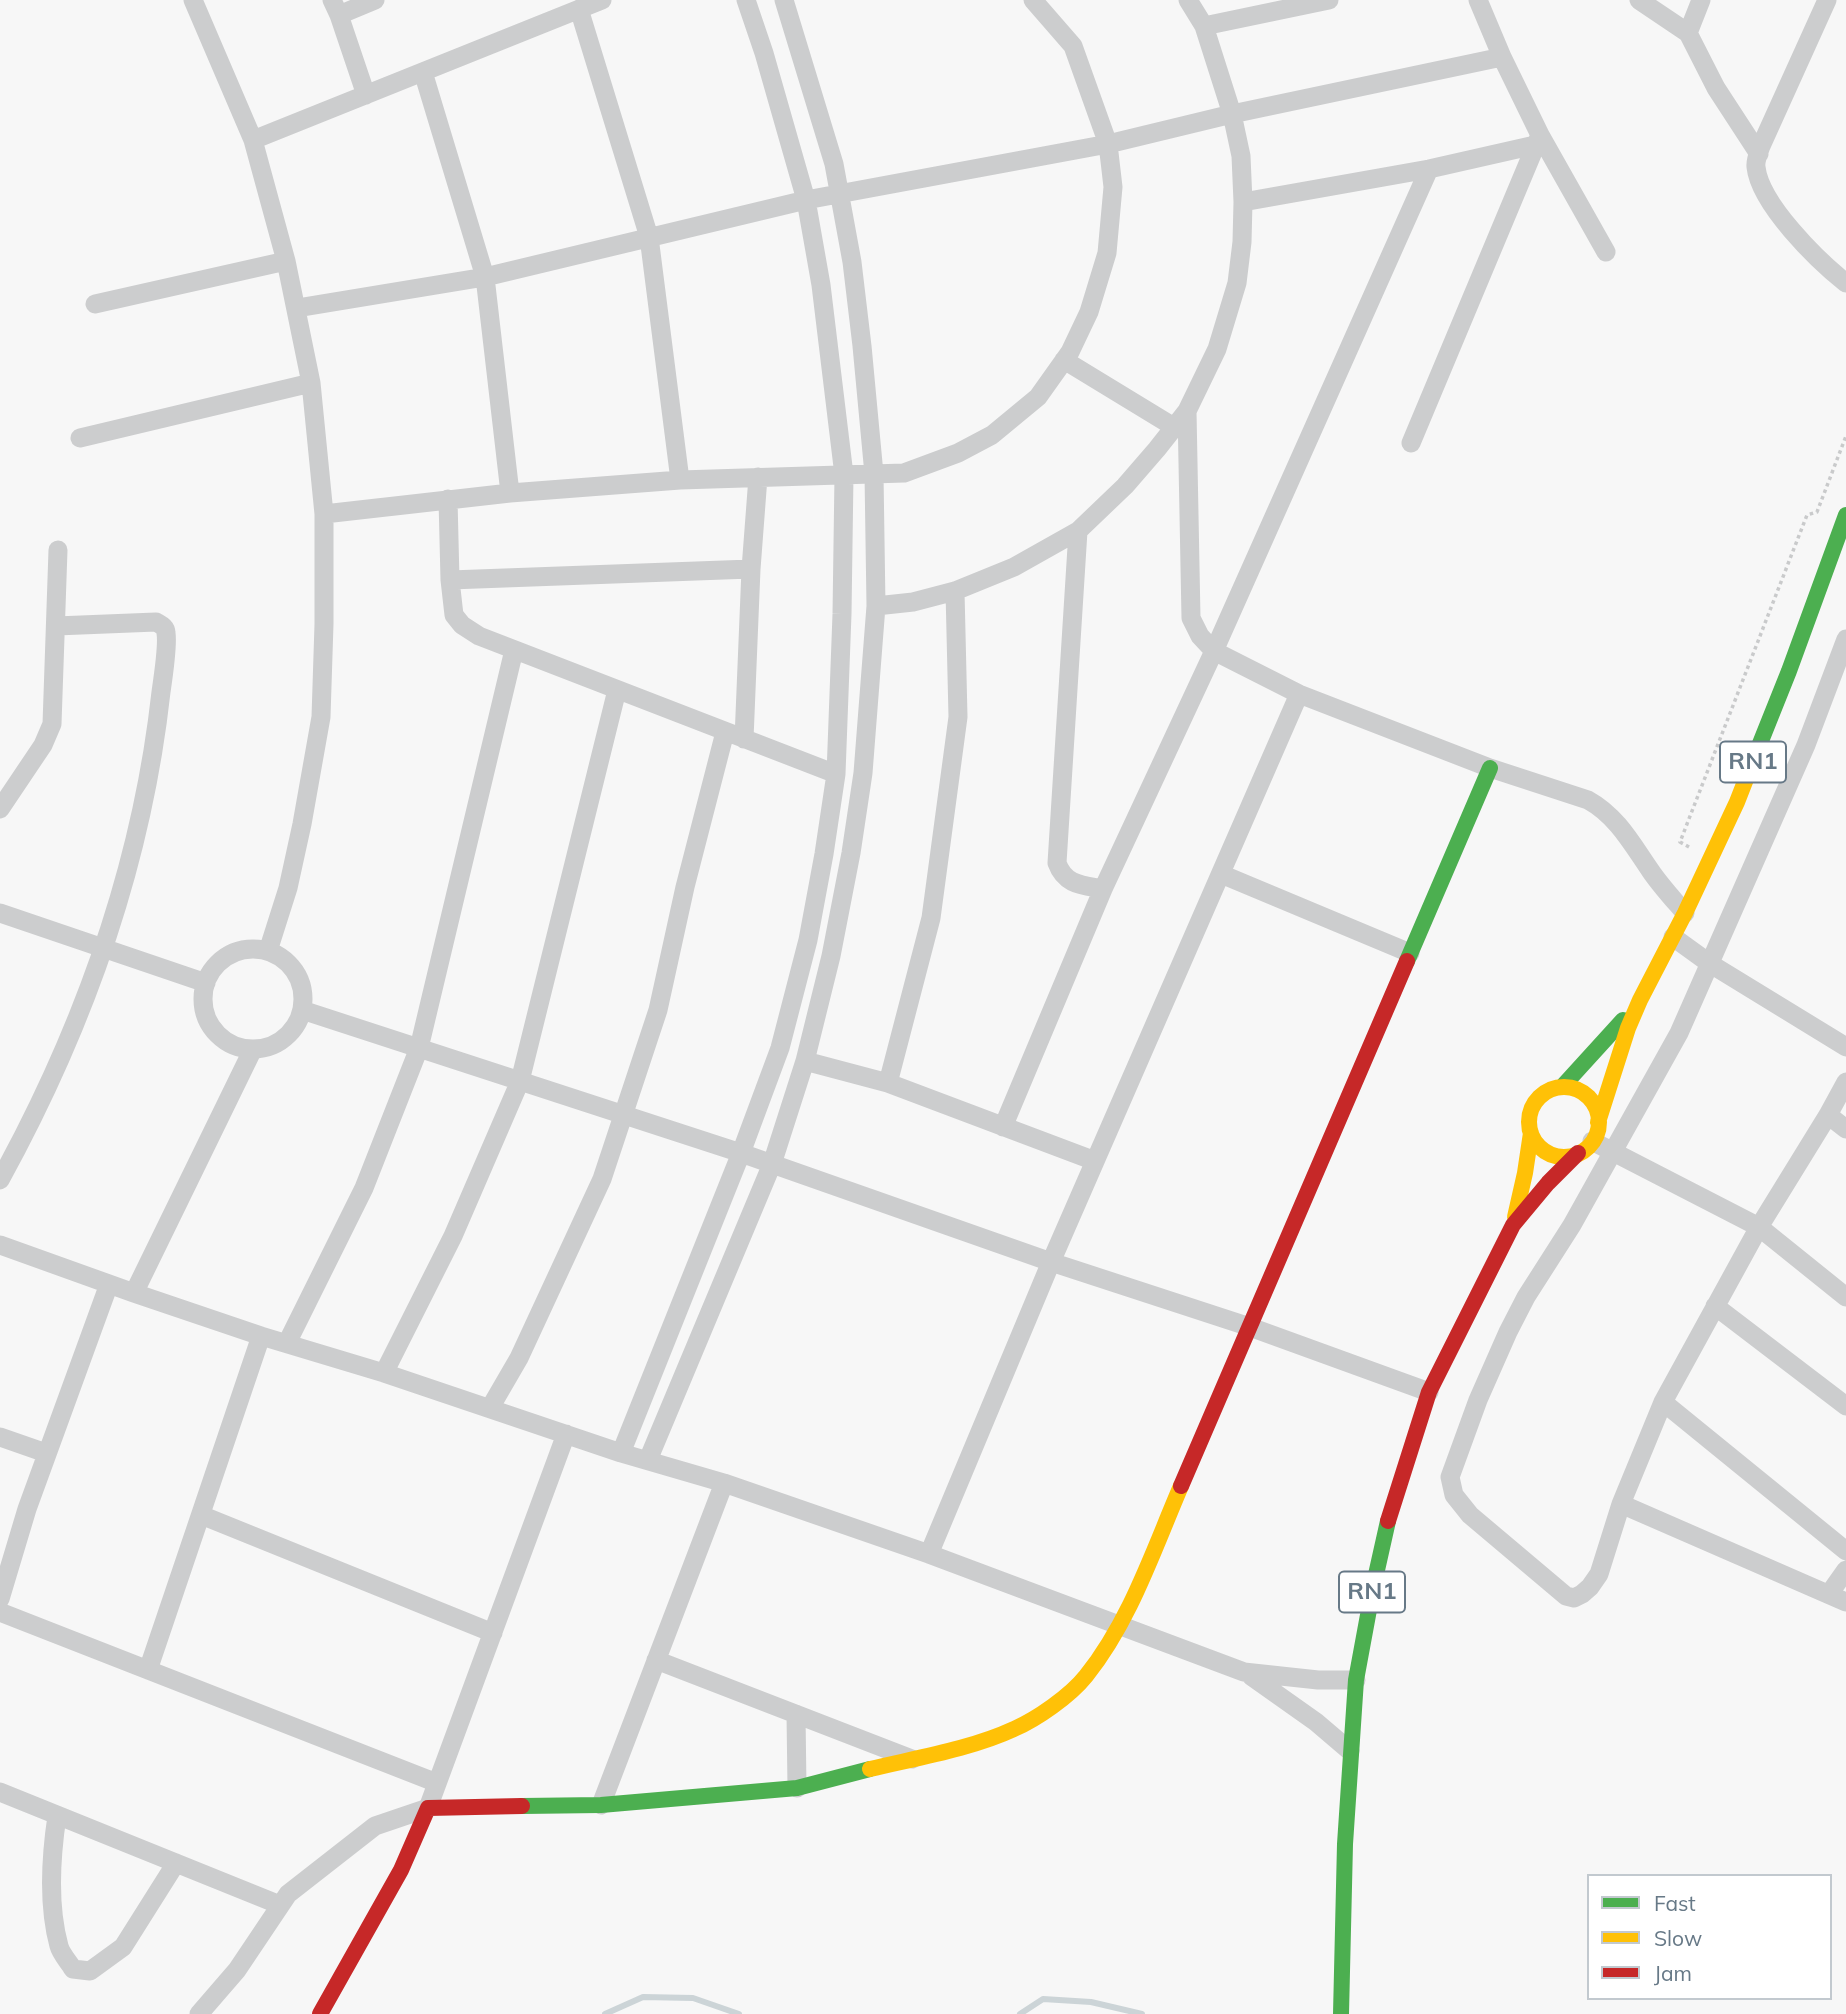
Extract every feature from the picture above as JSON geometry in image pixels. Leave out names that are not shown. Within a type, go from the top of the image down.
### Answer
[{"type":"main road","name":"RN1","points":[[1341,2014],[1350,1751],[1356,1681],[1392,1506],[1429,1392],[1513,1225],[1548,1183],[1597,1132],[1618,1055],[1640,1000],[1685,913],[1737,802],[1789,671],[1846,514]]},
{"type":"main road","points":[[320,2014],[401,1870],[428,1808],[601,1805],[797,1788],[983,1741],[1015,1729],[1053,1706],[1085,1678],[1120,1627],[1490,768]]},
{"type":"main road","name":"RN1","points":[[1513,1225],[1525,1173],[1531,1133],[1530,1112],[1535,1103],[1542,1095],[1562,1087],[1640,1000]]},
{"type":"main road","points":[[1562,1087],[1572,1088],[1587,1097],[1593,1104],[1598,1122]]},
{"type":"main road","points":[[1531,1133],[1536,1144],[1555,1156],[1567,1157],[1585,1147]]},
{"type":"street","points":[[366,95],[335,7],[375,0]]},
{"type":"street","points":[[253,140],[602,0]]},
{"type":"street","points":[[621,1453],[780,1048],[804,952],[824,854],[836,774],[844,475],[821,285],[806,200],[746,0]]},
{"type":"street","points":[[648,1460],[772,1164],[805,1061],[831,956],[863,773],[876,606],[874,474],[862,346],[852,262],[835,164],[784,0]]},
{"type":"street","points":[[324,513],[510,493],[680,480],[904,473],[958,453],[992,435],[1038,397],[1070,352],[1089,312],[1107,253],[1113,187],[1108,144],[1073,46],[1033,0]]},
{"type":"street","points":[[876,606],[913,602],[955,591],[1014,567],[1079,531],[1125,486],[1187,411],[1216,349],[1237,284],[1243,202],[1241,156],[1232,114],[1204,26],[1188,0]]},
{"type":"street","points":[[1204,26],[1238,9],[1329,0]]},
{"type":"street","points":[[1478,0],[1538,140],[1606,251]]},
{"type":"street","points":[[1639,0],[1688,33],[1716,88],[1759,154]]},
{"type":"street","points":[[1688,33],[1701,0]]},
{"type":"street","points":[[1827,0],[1755,165],[1771,203],[1808,248],[1846,283]]},
{"type":"street","points":[[199,3],[253,140],[286,261],[311,383],[324,513],[321,717],[291,875],[268,951]]},
{"type":"street","points":[[579,9],[649,237],[680,480]]},
{"type":"street","points":[[297,308],[485,277],[806,200],[1108,144],[1232,114],[1502,57]]},
{"type":"street","points":[[423,72],[485,277],[510,493]]},
{"type":"street","points":[[1243,202],[1429,169],[1538,140]]},
{"type":"street","points":[[1411,443],[1538,140]]},
{"type":"street","points":[[1003,1127],[1103,889],[1214,652],[1429,169]]},
{"type":"street","points":[[95,304],[286,261]]},
{"type":"street","points":[[1064,360],[1174,427]]},
{"type":"street","points":[[80,438],[311,383]]},
{"type":"street","points":[[1187,411],[1191,618],[1200,636],[1214,652],[1299,694],[1490,768],[1599,806],[1612,817],[1685,913]]},
{"type":"street","points":[[744,739],[758,477]]},
{"type":"street","points":[[448,499],[450,580],[454,615],[479,636],[836,774]]},
{"type":"street","points":[[1079,531],[1057,863],[1068,880],[1074,884],[1103,889]]},
{"type":"street","points":[[0,809],[43,745],[52,724],[58,550]]},
{"type":"street","points":[[450,580],[751,569]]},
{"type":"street","points":[[888,1083],[931,918],[958,717],[955,591]]},
{"type":"street","points":[[0,1180],[42,1096],[103,948],[132,856],[143,810],[158,719],[166,633],[161,625],[156,622],[56,626]]},
{"type":"street","points":[[1846,639],[1806,745],[1678,1032],[1572,1225],[1526,1297],[1508,1332],[1478,1400],[1450,1478],[1454,1495],[1470,1515],[1566,1596],[1574,1598],[1582,1594],[1599,1574],[1621,1504],[1663,1402],[1759,1227],[1846,1082]]},
{"type":"street","points":[[287,1343],[364,1188],[419,1048],[514,650]]},
{"type":"street","points":[[384,1373],[453,1236],[520,1081],[617,690]]},
{"type":"street","points":[[929,1554],[1094,1161],[1299,694]]},
{"type":"street","points":[[490,1408],[519,1358],[602,1179],[658,1010],[685,887],[725,732]]},
{"type":"street","points":[[1221,874],[1410,953]]},
{"type":"street","points":[[1,916],[206,983]]},
{"type":"street","points":[[1673,937],[1709,963],[1846,1047]]},
{"type":"street","points":[[254,948],[268,951],[282,957],[292,967],[300,981],[302,1010],[295,1026],[284,1038],[270,1046],[253,1049],[237,1046],[222,1038],[211,1026],[204,1010],[203,994],[206,983],[216,965],[227,956],[254,948]]},
{"type":"street","points":[[302,1010],[741,1153],[1051,1262],[1250,1327],[1429,1392]]},
{"type":"street","points":[[134,1293],[253,1049]]},
{"type":"street","points":[[805,1061],[888,1083],[1094,1161]]},
{"type":"street","points":[[1828,1115],[1846,1129]]},
{"type":"street","points":[[1585,1147],[1612,1152],[1759,1227],[1846,1297]]},
{"type":"street","points":[[0,1245],[261,1336],[384,1373],[621,1453],[724,1483],[929,1554],[1244,1672],[1356,1681]]},
{"type":"street","points":[[0,1599],[27,1509],[109,1284]]},
{"type":"street","points":[[1714,1306],[1846,1406]]},
{"type":"street","points":[[148,1670],[261,1336]]},
{"type":"street","points":[[1663,1402],[1846,1550]]},
{"type":"street","points":[[199,2014],[237,1970],[288,1894],[375,1826],[428,1808],[566,1434]]},
{"type":"street","points":[[0,1437],[47,1453]]},
{"type":"street","points":[[601,1805],[724,1483]]},
{"type":"street","points":[[1621,1504],[1838,1598],[1846,1570]]},
{"type":"street","points":[[201,1515],[493,1633]]},
{"type":"street","points":[[0,1612],[436,1783]]},
{"type":"street","points":[[656,1660],[913,1759]]},
{"type":"street","points":[[1244,1672],[1307,1715],[1350,1751]]},
{"type":"street","points":[[796,1714],[797,1788]]},
{"type":"street","points":[[0,1792],[280,1905]]},
{"type":"street","points":[[57,1815],[51,1851],[53,1906],[60,1949],[73,1969],[90,1970],[123,1947],[176,1863]]},
{"type":"path","points":[[1680,842],[1807,515],[1817,512],[1846,436]]},
{"type":"waterway","points":[[605,2014],[643,1997],[693,1998],[739,2014]]},
{"type":"waterway","points":[[1020,2014],[1043,1999],[1091,2002],[1142,2014]]},
{"type":"traffic: fast","points":[[1755,756],[1846,515]]},
{"type":"traffic: fast","points":[[1407,961],[1490,768]]},
{"type":"traffic: fast","points":[[1562,1087],[1623,1020]]},
{"type":"traffic: fast","points":[[1341,2014],[1345,1844],[1356,1680],[1388,1521]]},
{"type":"traffic: fast","points":[[522,1806],[601,1805],[797,1788],[870,1769]]},
{"type":"traffic: slow","points":[[1598,1122],[1628,1028],[1640,1000],[1685,913],[1737,802],[1755,756]]},
{"type":"traffic: slow","points":[[1564,1087],[1583,1093],[1593,1103],[1599,1122],[1593,1141],[1583,1151],[1564,1157],[1545,1151],[1535,1141],[1529,1122],[1535,1103],[1545,1093],[1564,1087]]},
{"type":"traffic: slow","points":[[1515,1217],[1531,1133]]},
{"type":"traffic: slow","points":[[870,1769],[997,1736],[1033,1719],[1071,1691],[1102,1655],[1128,1609],[1181,1486]]},
{"type":"traffic: jam","points":[[1181,1486],[1407,961]]},
{"type":"traffic: jam","points":[[1388,1521],[1429,1392],[1513,1225],[1548,1183],[1578,1153]]},
{"type":"traffic: jam","points":[[320,2014],[401,1870],[428,1808],[522,1806]]}]
